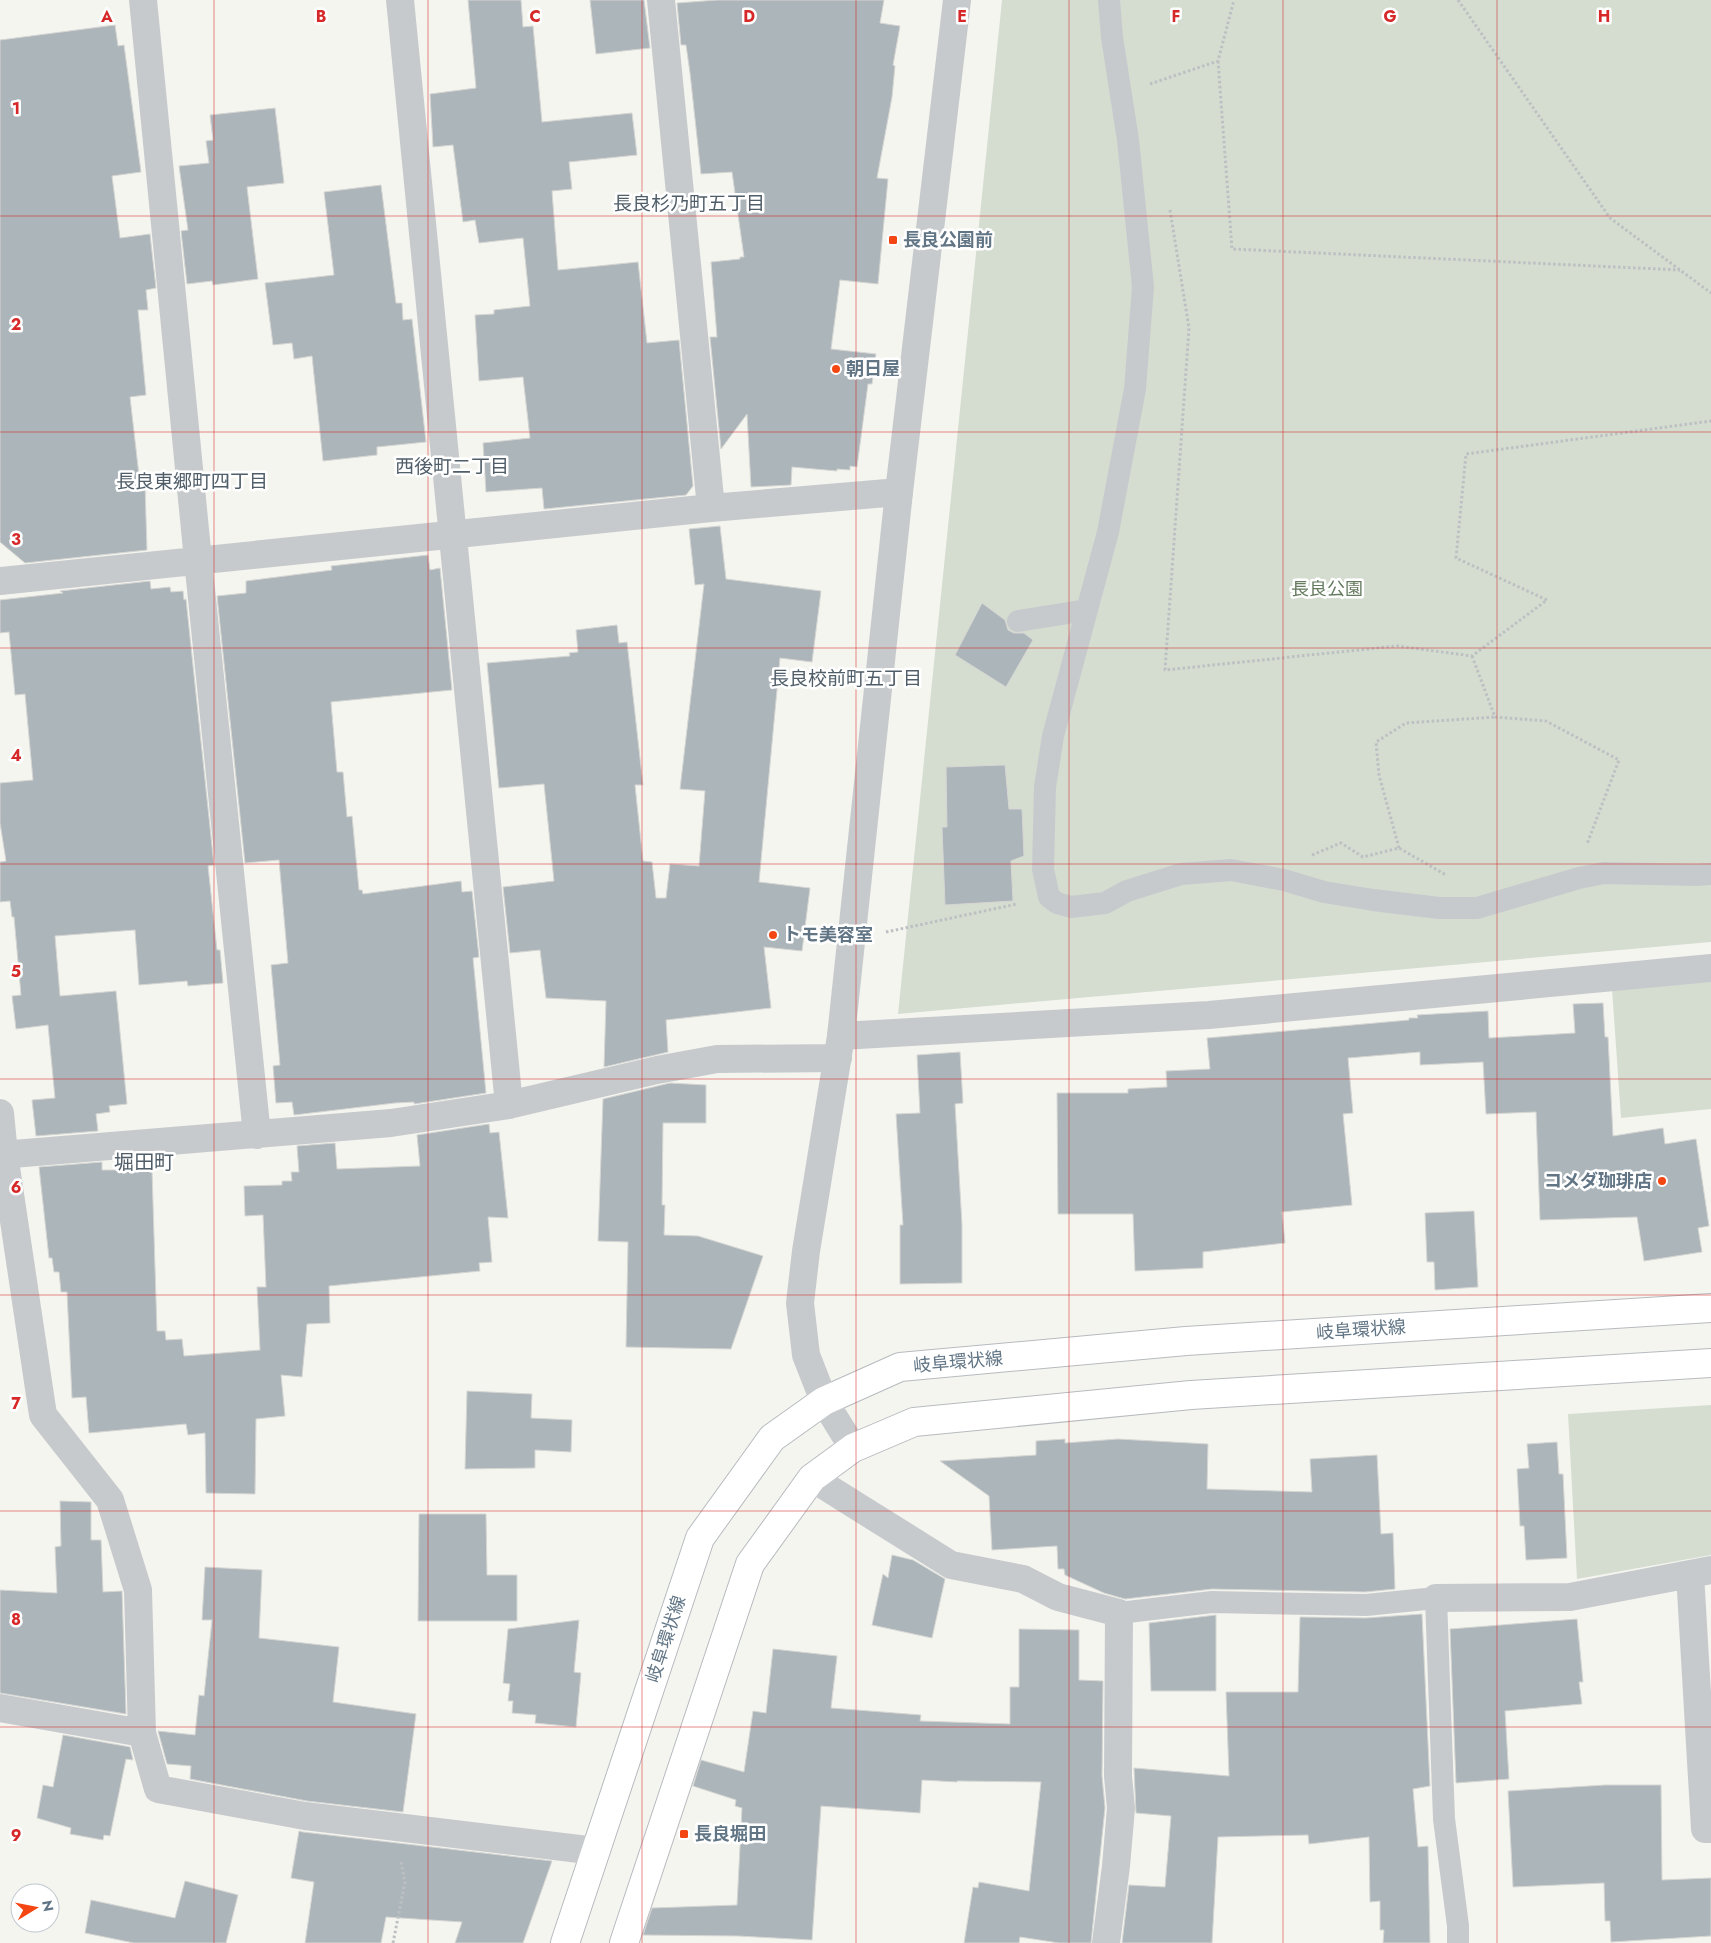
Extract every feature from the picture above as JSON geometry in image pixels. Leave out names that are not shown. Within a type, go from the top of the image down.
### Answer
[{"type":"main road","name":"岐阜環状線","points":[[565,1943],[700,1538],[772,1438],[824,1401],[900,1367],[1186,1341],[1711,1308]]},
{"type":"main road","points":[[624,1943],[750,1564],[812,1478],[853,1448],[914,1422],[924,1421],[1191,1396],[1711,1363]]},
{"type":"street","points":[[143,0],[198,560],[258,1135]]},
{"type":"street","points":[[400,0],[509,1105]]},
{"type":"street","points":[[661,0],[711,508]]},
{"type":"street","points":[[853,1448],[824,1401],[806,1355],[800,1303],[806,1251],[840,1047],[899,492],[957,0]]},
{"type":"street","points":[[0,581],[453,536],[711,508],[899,492]]},
{"type":"street","points":[[2,1154],[391,1123],[509,1105],[657,1070],[717,1059],[1711,968]]},
{"type":"street","points":[[0,1113],[2,1154],[43,1415],[110,1500],[138,1590],[142,1733],[158,1789],[305,1816],[596,1852]]},
{"type":"street","points":[[812,1478],[950,1565],[1023,1578],[1058,1597],[1119,1613],[1118,1776],[1121,1808],[1106,1943]]},
{"type":"street","points":[[1436,1598],[1570,1596],[1701,1572],[1705,1829],[1711,1828]]},
{"type":"street","points":[[0,1708],[142,1733]]},
{"type":"lane","points":[[1109,0],[1112,37],[1128,140],[1143,287],[1135,389],[1108,532],[1053,736],[1045,788],[1042,870],[1049,897],[1057,903],[1071,907],[1104,903],[1127,891],[1181,874],[1231,870],[1284,880],[1324,892],[1373,900],[1439,908],[1477,908],[1579,878],[1604,873],[1711,874]]},
{"type":"lane","points":[[1018,621],[1087,610]]},
{"type":"lane","points":[[1119,1613],[1212,1602],[1366,1606],[1436,1598],[1444,1819],[1458,1926],[1458,1943]]},
{"type":"path","points":[[1234,0],[1218,61],[1232,250],[1680,270]]},
{"type":"path","points":[[1458,0],[1610,218],[1711,293]]},
{"type":"path","points":[[1151,94],[1149,84],[1218,61]]},
{"type":"path","points":[[1168,201],[1189,328],[1165,670],[1397,646],[1472,656],[1547,600],[1456,558],[1466,454],[1711,421]]},
{"type":"path","points":[[1472,656],[1495,717]]},
{"type":"path","points":[[1399,848],[1379,775],[1376,742],[1406,723],[1495,717],[1546,721],[1619,760],[1586,849]]},
{"type":"path","points":[[1284,880],[1308,856],[1341,843],[1362,857],[1399,848],[1453,878]]},
{"type":"path","points":[[851,940],[1049,897]]},
{"type":"path","points":[[383,1826],[400,1856],[405,1882],[393,1943]]},
{"type":"green space","name":"長良公園","points":[[1002,0],[1711,0],[1711,942],[898,1014]]},
{"type":"green space","points":[[1711,979],[1711,1109],[1621,1118],[1612,989]]},
{"type":"green space","points":[[1711,1405],[1711,1555],[1577,1579],[1568,1414]]},
{"type":"building","points":[[468,0],[521,0],[523,27],[533,26],[542,122],[632,113],[637,155],[569,162],[572,189],[552,191],[558,270],[638,262],[647,343],[679,340],[693,486],[686,495],[544,509],[542,488],[486,492],[483,443],[530,438],[523,377],[479,381],[475,315],[494,314],[494,310],[530,306],[523,238],[479,243],[475,220],[463,222],[453,145],[433,147],[430,94],[476,88]]},
{"type":"building","points":[[590,0],[644,0],[650,48],[596,54]]},
{"type":"building","points":[[717,0],[884,0],[880,23],[900,26],[893,65],[895,66],[892,97],[877,178],[888,179],[878,284],[840,280],[831,349],[876,354],[872,384],[868,384],[857,467],[850,466],[850,470],[837,469],[837,471],[792,467],[791,485],[751,487],[747,414],[721,449],[710,337],[717,337],[711,262],[744,257],[732,172],[701,174],[690,73],[686,45],[681,45],[677,3]]},
{"type":"building","points":[[115,25],[118,46],[124,45],[141,172],[112,176],[120,238],[150,234],[156,288],[146,290],[148,310],[138,310],[146,395],[130,397],[140,484],[145,484],[147,550],[25,563],[0,542],[0,40]]},
{"type":"building","points":[[275,108],[284,183],[247,187],[258,279],[213,285],[212,281],[187,284],[181,231],[188,230],[179,166],[209,163],[206,141],[213,140],[210,115]]},
{"type":"building","points":[[381,185],[396,303],[402,303],[403,320],[412,319],[426,442],[377,447],[377,455],[323,461],[312,356],[294,359],[292,343],[273,345],[265,283],[334,275],[324,192]]},
{"type":"building","points":[[720,526],[726,579],[821,591],[812,662],[780,658],[759,882],[810,888],[802,951],[764,947],[771,1008],[666,1020],[668,1052],[604,1067],[606,1001],[546,998],[540,950],[510,953],[503,887],[554,881],[544,784],[499,788],[487,663],[570,656],[569,653],[578,652],[576,630],[617,625],[619,643],[627,642],[643,785],[635,785],[643,861],[652,862],[656,898],[666,898],[670,864],[699,866],[705,791],[680,789],[704,584],[695,585],[689,529]]},
{"type":"building","points":[[428,555],[430,570],[440,568],[452,690],[331,702],[337,772],[343,772],[347,817],[352,816],[359,890],[362,890],[363,894],[461,881],[462,892],[472,891],[479,957],[473,958],[486,1093],[414,1104],[414,1102],[395,1103],[294,1115],[292,1102],[276,1103],[273,1066],[280,1065],[271,965],[288,963],[279,860],[245,863],[217,596],[246,593],[246,581],[332,570],[331,566]]},
{"type":"building","points":[[150,581],[151,589],[170,587],[171,592],[183,591],[184,600],[186,599],[214,865],[208,866],[217,950],[220,950],[223,983],[188,986],[187,981],[139,985],[135,930],[55,936],[60,996],[116,991],[127,1104],[109,1106],[110,1112],[96,1114],[98,1131],[36,1136],[32,1100],[55,1098],[48,1025],[16,1029],[12,996],[21,995],[14,917],[12,917],[10,901],[0,902],[0,862],[6,861],[0,823],[0,783],[33,780],[25,694],[15,695],[9,632],[0,633],[0,600]]},
{"type":"building","points":[[982,603],[1005,620],[1008,630],[1014,633],[1024,633],[1033,640],[1006,687],[955,655]]},
{"type":"building","points":[[1005,765],[1009,809],[1022,809],[1024,856],[1011,861],[1013,901],[945,905],[942,827],[947,827],[946,767]]},
{"type":"building","points":[[1603,1003],[1605,1037],[1608,1037],[1613,1136],[1663,1128],[1665,1144],[1696,1139],[1709,1226],[1698,1228],[1702,1252],[1644,1261],[1637,1217],[1540,1220],[1536,1112],[1486,1114],[1483,1062],[1420,1065],[1420,1052],[1348,1058],[1353,1113],[1343,1114],[1352,1205],[1282,1212],[1285,1243],[1203,1252],[1203,1268],[1135,1271],[1133,1214],[1058,1214],[1057,1093],[1128,1093],[1128,1089],[1167,1087],[1166,1071],[1210,1069],[1207,1038],[1409,1020],[1409,1018],[1418,1018],[1417,1015],[1488,1011],[1489,1038],[1575,1033],[1573,1004]]},
{"type":"building","points":[[960,1052],[963,1103],[955,1104],[962,1225],[962,1283],[900,1284],[900,1225],[903,1225],[896,1114],[920,1113],[917,1055]]},
{"type":"building","points":[[670,1083],[706,1085],[706,1123],[663,1123],[662,1205],[665,1205],[664,1235],[698,1236],[763,1256],[731,1349],[626,1347],[628,1242],[598,1241],[603,1099]]},
{"type":"building","points":[[489,1124],[490,1133],[499,1132],[508,1218],[488,1217],[492,1262],[479,1263],[480,1271],[329,1286],[330,1323],[307,1324],[302,1377],[281,1375],[285,1416],[256,1419],[255,1494],[206,1493],[205,1433],[188,1435],[186,1424],[89,1433],[86,1397],[72,1398],[67,1292],[61,1292],[59,1272],[54,1272],[52,1258],[49,1258],[39,1167],[102,1162],[102,1170],[152,1170],[157,1331],[165,1331],[166,1340],[182,1339],[184,1356],[260,1350],[257,1287],[266,1287],[263,1215],[245,1216],[244,1186],[282,1185],[282,1181],[292,1181],[291,1172],[299,1172],[297,1146],[335,1143],[337,1169],[420,1166],[417,1135]]},
{"type":"building","points":[[1474,1211],[1478,1287],[1435,1290],[1434,1262],[1427,1262],[1425,1213]]},
{"type":"building","points":[[467,1391],[532,1394],[531,1418],[572,1420],[571,1452],[535,1450],[535,1468],[465,1469]]},
{"type":"building","points":[[1065,1439],[1065,1443],[1118,1439],[1208,1444],[1207,1489],[1312,1492],[1310,1459],[1377,1455],[1381,1534],[1393,1533],[1395,1589],[1365,1592],[1212,1589],[1125,1599],[1104,1593],[1065,1575],[1064,1569],[1058,1569],[1057,1546],[992,1550],[989,1496],[940,1461],[1036,1455],[1036,1441]]},
{"type":"building","points":[[1557,1442],[1559,1474],[1563,1474],[1567,1558],[1526,1560],[1524,1526],[1520,1526],[1517,1469],[1529,1468],[1527,1444]]},
{"type":"building","points":[[60,1501],[91,1502],[91,1540],[101,1540],[103,1592],[122,1591],[126,1714],[0,1693],[0,1590],[57,1593],[55,1547],[61,1546]]},
{"type":"building","points":[[419,1514],[486,1514],[487,1575],[517,1575],[517,1621],[418,1621]]},
{"type":"building","points":[[892,1555],[913,1560],[945,1579],[932,1638],[872,1625],[883,1574],[888,1578]]},
{"type":"building","points":[[205,1567],[262,1570],[259,1638],[339,1647],[333,1702],[416,1714],[403,1812],[307,1801],[190,1779],[191,1766],[167,1764],[158,1731],[195,1735],[199,1695],[204,1696],[212,1620],[202,1620]]},
{"type":"building","points":[[1422,1614],[1430,1786],[1413,1789],[1418,1847],[1428,1846],[1430,1943],[1383,1943],[1384,1930],[1380,1930],[1380,1901],[1370,1902],[1369,1837],[1309,1844],[1308,1835],[1218,1837],[1212,1943],[1122,1943],[1129,1885],[1165,1887],[1171,1816],[1136,1813],[1134,1768],[1229,1776],[1226,1692],[1298,1692],[1300,1617],[1366,1618]]},
{"type":"building","points":[[1216,1615],[1216,1691],[1151,1691],[1149,1623]]},
{"type":"building","points":[[1577,1619],[1583,1682],[1579,1682],[1582,1704],[1505,1711],[1509,1779],[1456,1783],[1450,1629]]},
{"type":"building","points":[[579,1620],[574,1672],[581,1673],[576,1727],[535,1723],[536,1715],[512,1713],[513,1701],[508,1701],[510,1684],[503,1683],[508,1629]]},
{"type":"building","points":[[1019,1629],[1079,1630],[1079,1680],[1103,1681],[1102,1776],[1105,1808],[1091,1943],[1059,1943],[1020,1937],[1019,1943],[964,1943],[973,1887],[978,1888],[979,1882],[1029,1891],[1041,1782],[922,1780],[920,1813],[821,1806],[812,1940],[738,1936],[643,1935],[652,1908],[737,1905],[742,1808],[735,1806],[736,1800],[693,1786],[701,1760],[744,1772],[753,1711],[766,1713],[773,1649],[837,1656],[831,1708],[921,1715],[920,1721],[1010,1724],[1010,1687],[1019,1687]]},
{"type":"building","points":[[63,1735],[130,1747],[133,1760],[126,1759],[110,1836],[104,1835],[103,1840],[70,1834],[71,1828],[37,1818],[43,1785],[53,1787]]},
{"type":"building","points":[[1605,1785],[1661,1785],[1662,1880],[1711,1878],[1711,1936],[1611,1942],[1610,1921],[1605,1921],[1604,1883],[1513,1887],[1508,1791]]},
{"type":"building","points":[[299,1831],[552,1861],[523,1943],[455,1943],[462,1922],[386,1917],[381,1943],[305,1943],[314,1882],[291,1878]]},
{"type":"building","points":[[185,1881],[238,1895],[226,1943],[134,1943],[85,1933],[91,1900],[175,1918]]},
{"type":"place","name":"長良公園前","points":[[893,240]]},
{"type":"place","name":"朝日屋","points":[[836,369]]},
{"type":"place","name":"トモ美容室","points":[[773,935]]},
{"type":"place","name":"コメダ珈琲店","points":[[1662,1181]]},
{"type":"place","name":"長良堀田","points":[[684,1834]]},
{"type":"district","name":"長良杉乃町五丁目","points":[[689,203]]},
{"type":"district","name":"西後町二丁目","points":[[452,466]]},
{"type":"district","name":"長良東郷町四丁目","points":[[192,481]]},
{"type":"district","name":"長良校前町五丁目","points":[[846,678]]},
{"type":"district","name":"堀田町","points":[[144,1162]]}]
